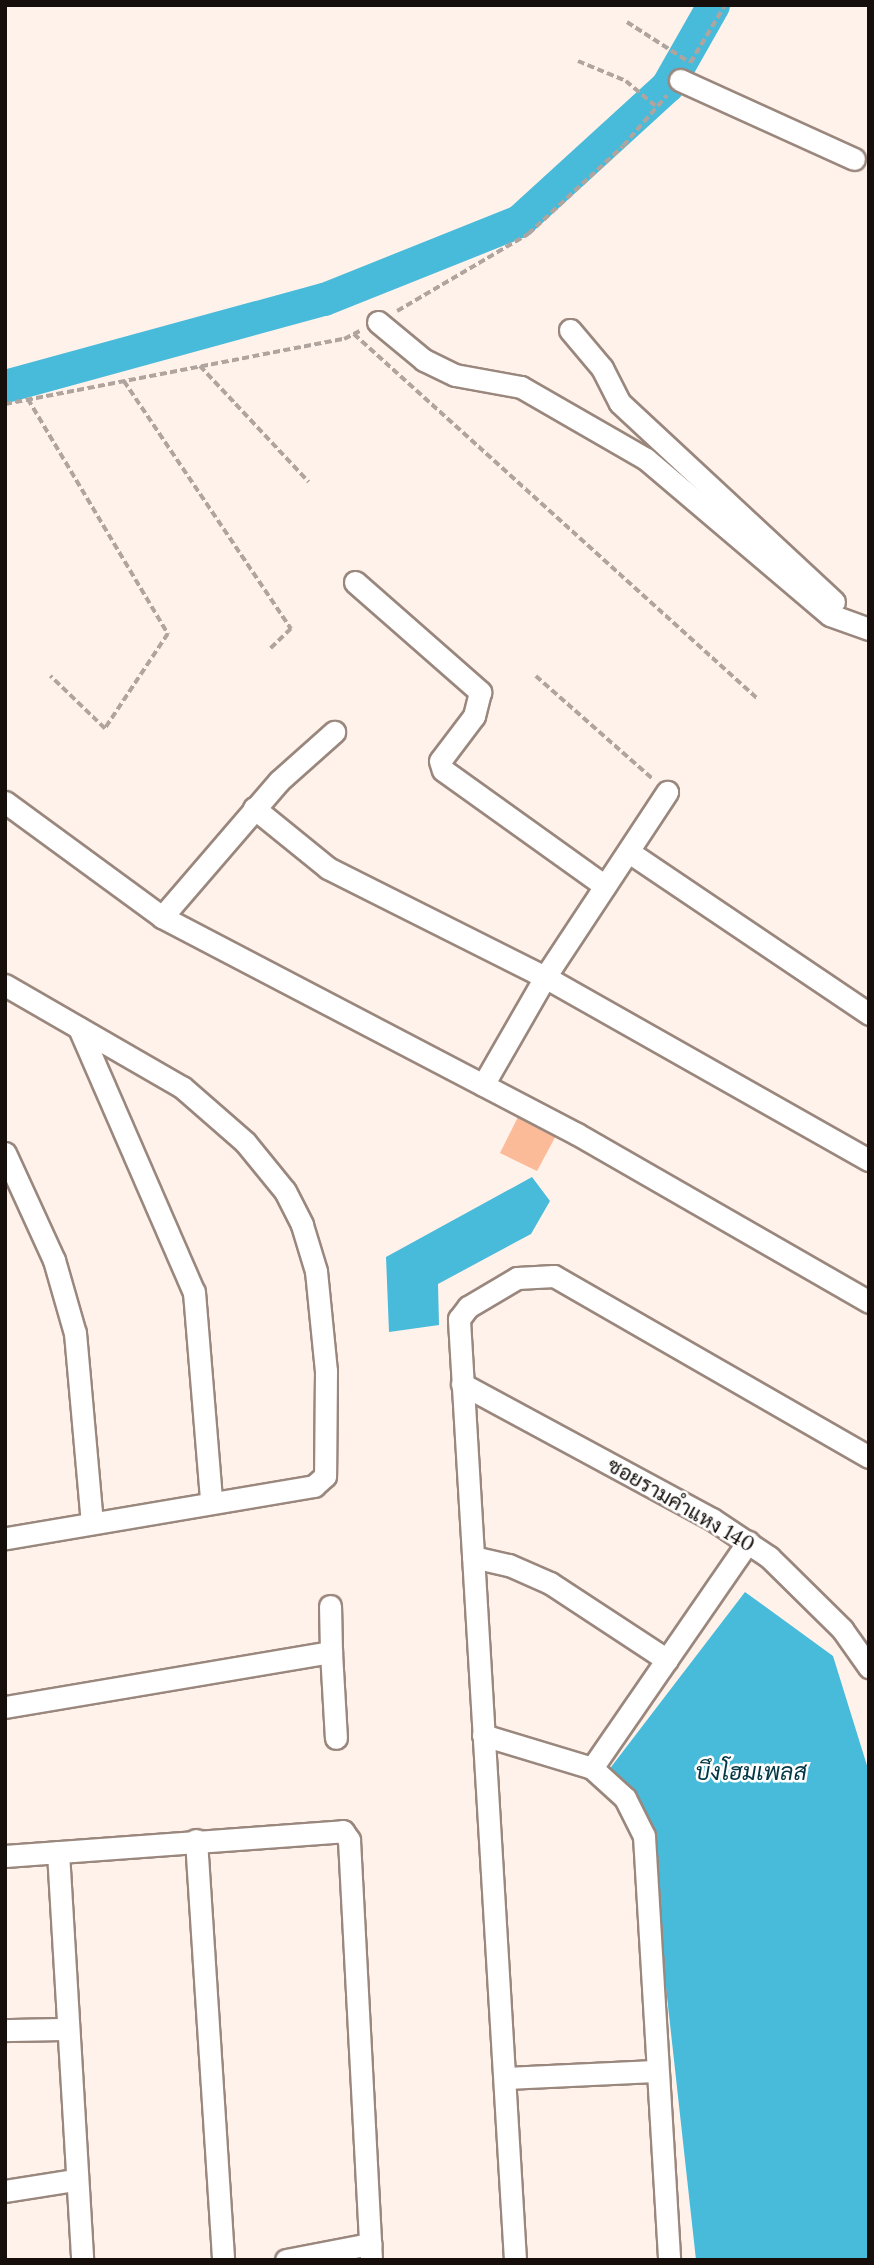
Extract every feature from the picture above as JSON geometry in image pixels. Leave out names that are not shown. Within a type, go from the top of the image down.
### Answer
[{"type":"street","points":[[685,72],[854,159]]},
{"type":"street","points":[[378,322],[424,360],[455,375],[521,387],[612,438],[646,459],[747,533]]},
{"type":"street","points":[[570,330],[602,368],[620,403],[747,533],[830,615],[863,628]]},
{"type":"street","points":[[355,583],[480,692],[474,716],[440,761],[443,770],[605,886]]},
{"type":"street","points":[[162,917],[254,807],[334,732]]},
{"type":"street","points":[[483,1085],[545,976],[667,792]]},
{"type":"street","points":[[5,802],[162,917],[483,1085],[728,1218],[869,1302]]},
{"type":"street","points":[[254,807],[328,868],[545,976],[869,1160]]},
{"type":"street","points":[[629,852],[869,1014]]},
{"type":"street","points":[[5,985],[182,1087],[245,1142],[285,1191],[316,1271],[326,1371],[325,1476],[304,1490],[211,1500],[5,1538]]},
{"type":"street","points":[[79,1028],[108,1085],[194,1292],[211,1500]]},
{"type":"street","points":[[5,1153],[54,1260],[75,1333],[92,1522]]},
{"type":"street","points":[[515,2260],[506,2078],[458,1328],[463,1313],[517,1278],[541,1273],[869,1457]]},
{"type":"street","name":"ซอยรามคำแหง 140","points":[[462,1384],[748,1542],[842,1629],[869,1667]]},
{"type":"street","points":[[592,1768],[748,1542]]},
{"type":"street","points":[[473,1557],[509,1565],[550,1583],[667,1660]]},
{"type":"street","points":[[330,1606],[336,1738]]},
{"type":"street","points":[[5,1707],[331,1652]]},
{"type":"street","points":[[483,1735],[592,1768],[625,1798],[644,1836],[655,2071],[669,2260]]},
{"type":"street","points":[[5,1856],[332,1828],[349,1840],[371,2252],[286,2260]]},
{"type":"street","points":[[196,1840],[223,2260]]},
{"type":"street","points":[[58,1852],[65,2029],[74,2180],[82,2260]]},
{"type":"street","points":[[5,2030],[65,2029]]},
{"type":"street","points":[[506,2078],[655,2071]]},
{"type":"street","points":[[5,2191],[74,2180]]},
{"type":"path","points":[[5,404],[354,334],[378,322],[528,234],[657,107],[685,72],[725,5]]},
{"type":"path","points":[[627,22],[685,72]]},
{"type":"path","points":[[578,61],[626,81],[657,107]]},
{"type":"path","points":[[354,334],[757,698]]},
{"type":"path","points":[[200,366],[309,482]]},
{"type":"path","points":[[124,381],[291,629],[270,649]]},
{"type":"path","points":[[27,399],[168,634],[105,729],[50,676]]},
{"type":"path","points":[[536,676],[667,792]]},
{"type":"water","points":[[532,1177],[550,1201],[531,1234],[438,1284],[439,1325],[389,1332],[386,1257]]},
{"type":"water","name":"บึงโฮมเพลส","points":[[745,1592],[833,1656],[869,1772],[869,2260],[696,2260],[647,1815],[608,1771]]},
{"type":"building","points":[[521,1111],[559,1130],[537,1171],[500,1153]]},
{"type":"waterway","points":[[5,386],[324,299],[519,221],[667,86],[713,5]]}]
